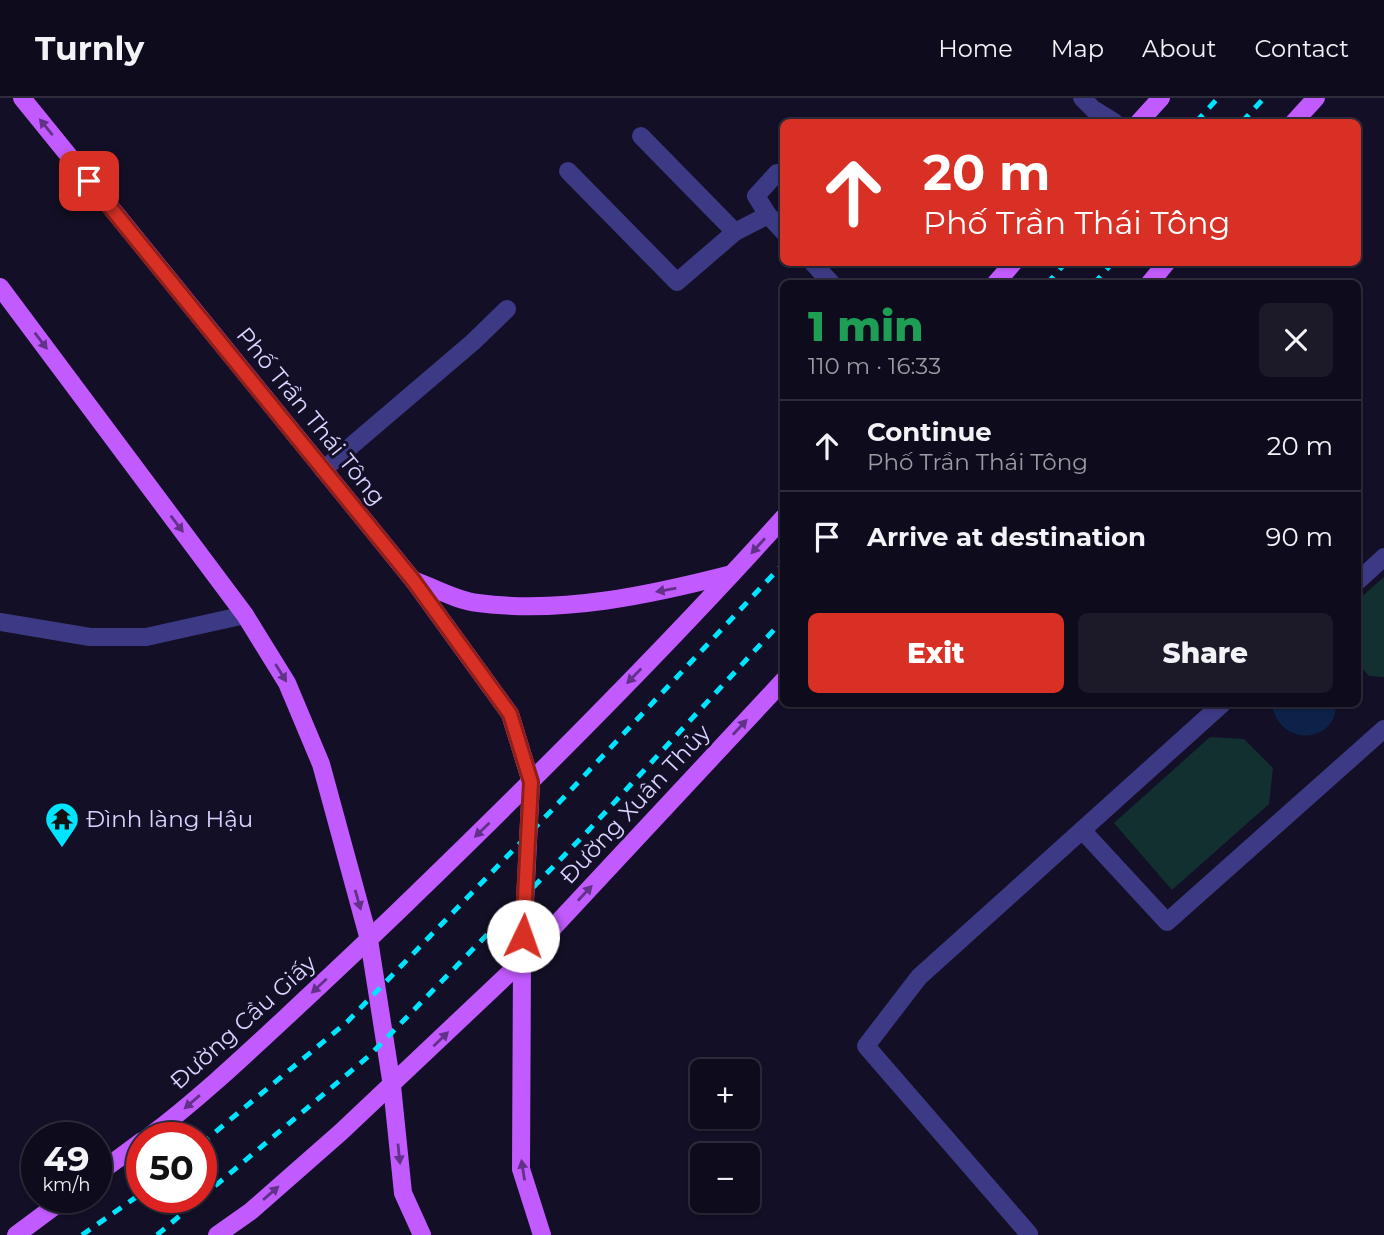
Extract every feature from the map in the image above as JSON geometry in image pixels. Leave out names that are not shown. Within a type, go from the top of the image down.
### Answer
[{"type":"main road","name":"Phố Trần Thái Tông","points":[[22,98],[413,580],[510,714],[531,782]]},
{"type":"main road","points":[[1142,119],[1161,98]]},
{"type":"main road","points":[[1297,119],[1316,98]]},
{"type":"main road","points":[[998,280],[1011,266]]},
{"type":"main road","points":[[1152,280],[1164,266]]},
{"type":"main road","points":[[0,287],[245,615],[287,682],[321,764],[369,940],[391,1086],[403,1193],[422,1235]]},
{"type":"main road","points":[[542,1235],[521,1169],[522,961],[531,782],[780,521]]},
{"type":"main road","points":[[413,580],[476,603],[568,606],[674,589],[732,574]]},
{"type":"main road","name":"Đường Xuân Thủy","points":[[391,1086],[522,961],[780,684]]},
{"type":"main road","name":"Đường Cầu Giấy","points":[[168,1122],[369,940],[531,782]]},
{"type":"main road","points":[[217,1235],[251,1211],[391,1086]]},
{"type":"main road","points":[[16,1235],[46,1213]]},
{"type":"lane","points":[[1082,98],[1109,119]]},
{"type":"lane","points":[[641,136],[735,232]]},
{"type":"lane","points":[[568,171],[677,282],[735,232],[768,215]]},
{"type":"lane","points":[[777,173],[755,196],[780,228]]},
{"type":"lane","points":[[816,266],[828,280]]},
{"type":"lane","points":[[323,470],[473,342],[507,309]]},
{"type":"lane","points":[[1361,578],[1384,557]]},
{"type":"lane","points":[[0,622],[90,637],[146,637],[245,615]]},
{"type":"lane","points":[[1029,1234],[866,1046],[919,977],[1219,707]]},
{"type":"lane","points":[[1083,830],[1167,922],[1384,729]]},
{"type":"green space","points":[[1384,577],[1384,677],[1369,676],[1361,667],[1361,597]]},
{"type":"green space","points":[[1210,737],[1244,739],[1273,768],[1269,804],[1172,890],[1114,823]]},
{"type":"water","points":[[1273,707],[1335,707],[1327,727],[1306,736],[1285,728],[1276,718]]},
{"type":"railway","points":[[1199,119],[1218,98]]},
{"type":"railway","points":[[1245,119],[1264,98]]},
{"type":"railway","points":[[1050,280],[1063,266]]},
{"type":"railway","points":[[1097,280],[1110,266]]},
{"type":"railway","points":[[217,1131],[347,1022],[552,810],[780,567]]},
{"type":"railway","points":[[157,1235],[370,1055],[586,833],[780,623]]},
{"type":"railway","points":[[82,1235],[126,1204]]},
{"type":"place","name":"Đình làng Hậu","points":[[62,849]]},
{"type":"route","points":[[89,181],[413,580],[510,714],[531,782],[523,936]]}]
